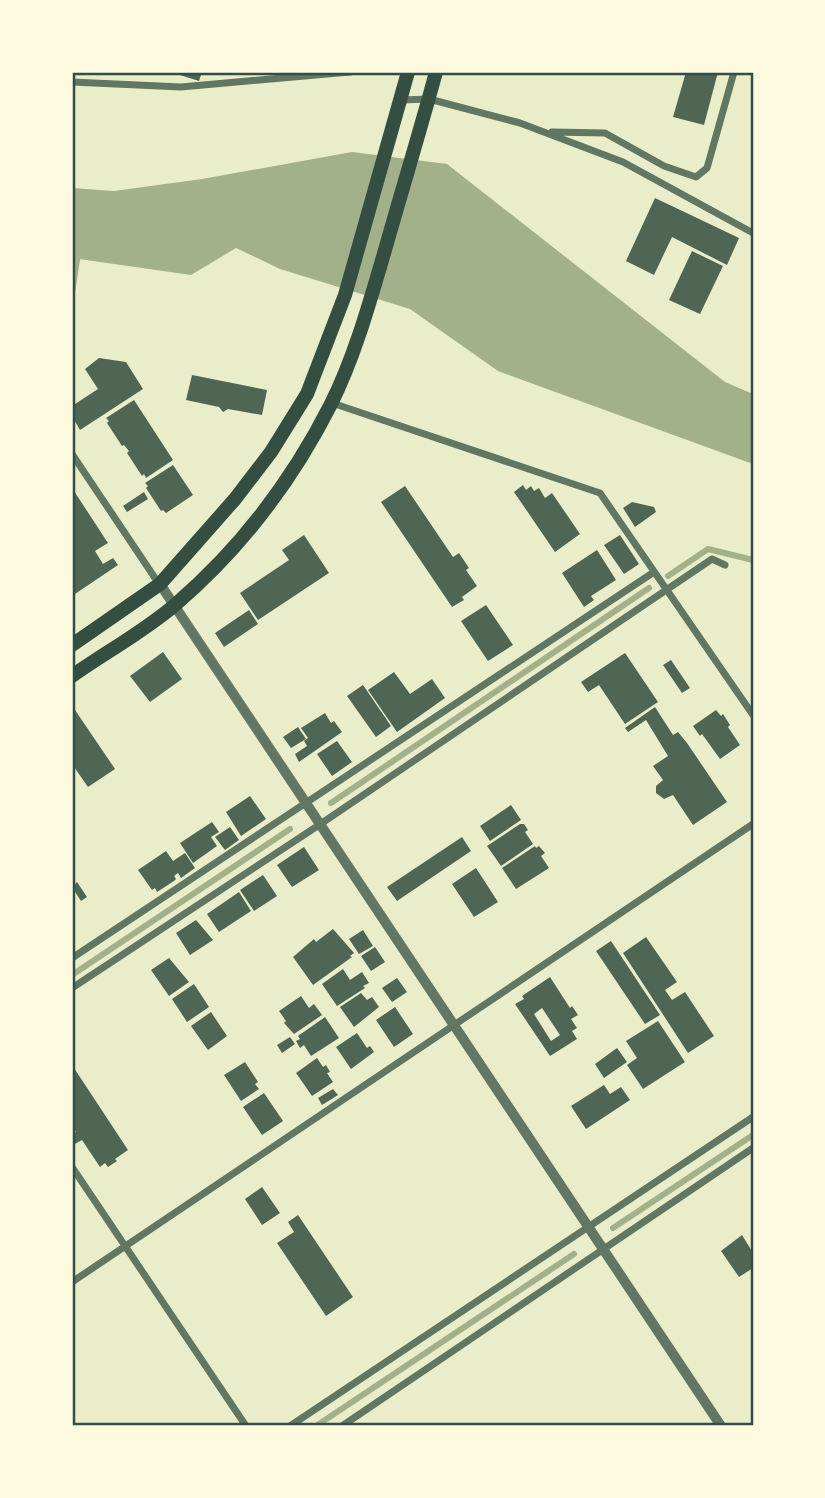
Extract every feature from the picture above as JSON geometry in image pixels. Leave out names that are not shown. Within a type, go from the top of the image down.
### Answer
[{"type":"main road","points":[[72,645],[160,584],[235,499],[271,452],[307,394],[345,295],[408,72]]},
{"type":"main road","points":[[72,676],[174,606],[201,581],[243,537],[276,495],[311,441],[344,375],[368,308],[436,72]]},
{"type":"street","points":[[72,82],[181,87],[350,72]]},
{"type":"street","points":[[544,132],[605,133],[664,166],[696,177],[707,168],[734,72]]},
{"type":"street","points":[[400,100],[429,99],[544,132],[623,162],[753,233]]},
{"type":"street","points":[[332,403],[600,493],[753,715]]},
{"type":"street","points":[[72,454],[721,1426]]},
{"type":"street","points":[[72,988],[319,825],[712,559],[725,565]]},
{"type":"street","points":[[72,958],[654,572]]},
{"type":"street","points":[[72,1282],[753,824]]},
{"type":"street","points":[[290,1426],[753,1117]]},
{"type":"street","points":[[342,1426],[753,1148]]},
{"type":"street","points":[[72,1167],[246,1426]]},
{"type":"shaded area","points":[[352,152],[447,164],[725,382],[753,394],[753,464],[498,371],[410,309],[280,269],[236,248],[191,275],[72,258],[72,188],[114,191],[202,179]]},
{"type":"building","points":[[170,72],[202,72],[199,81]]},
{"type":"building","points":[[686,72],[718,72],[704,125],[673,117]]},
{"type":"building","points":[[655,198],[739,238],[727,265],[672,237],[654,275],[626,261]]},
{"type":"building","points":[[692,251],[723,266],[700,314],[669,300]]},
{"type":"building","points":[[99,358],[126,362],[143,389],[80,430],[72,416],[72,406],[98,389],[85,369]]},
{"type":"building","points":[[192,375],[267,390],[262,415],[228,409],[223,412],[219,407],[186,400]]},
{"type":"building","points":[[134,400],[173,460],[146,478],[127,453],[129,451],[122,446],[106,418]]},
{"type":"building","points":[[173,465],[193,495],[166,513],[161,511],[145,483]]},
{"type":"building","points":[[523,485],[526,490],[531,486],[534,491],[539,488],[545,498],[552,493],[580,534],[555,552],[514,492]]},
{"type":"building","points":[[405,486],[453,557],[459,553],[477,586],[462,597],[464,600],[452,607],[381,502]]},
{"type":"building","points":[[72,488],[108,543],[95,551],[103,564],[113,558],[118,565],[72,596]]},
{"type":"building","points":[[144,492],[148,499],[127,512],[123,506]]},
{"type":"building","points":[[632,502],[654,507],[656,512],[635,527],[623,508]]},
{"type":"building","points":[[304,535],[329,573],[258,620],[240,593],[289,560],[282,550]]},
{"type":"building","points":[[620,535],[639,564],[624,574],[604,545]]},
{"type":"building","points":[[597,550],[616,580],[591,596],[594,600],[584,607],[562,573]]},
{"type":"building","points":[[486,605],[513,645],[488,661],[461,621]]},
{"type":"building","points":[[249,610],[258,624],[224,647],[215,633]]},
{"type":"building","points":[[163,652],[182,679],[150,702],[130,676]]},
{"type":"building","points":[[625,653],[658,702],[625,724],[599,685],[588,692],[581,682]]},
{"type":"building","points":[[671,660],[690,688],[682,693],[663,665]]},
{"type":"building","points":[[394,672],[410,694],[432,679],[445,698],[397,732],[368,690]]},
{"type":"building","points":[[363,685],[391,726],[376,737],[347,696]]},
{"type":"building","points":[[655,707],[673,735],[678,732],[687,743],[727,802],[693,825],[673,795],[664,799],[656,793],[656,786],[663,780],[653,766],[668,756],[646,720],[628,732],[625,728]]},
{"type":"building","points":[[75,710],[115,769],[88,787],[72,764],[72,713]]},
{"type":"building","points":[[716,710],[721,716],[723,714],[740,745],[720,759],[693,726]]},
{"type":"building","points":[[325,713],[331,723],[334,721],[342,732],[299,762],[295,754],[307,746],[304,741],[308,738],[301,728]]},
{"type":"building","points":[[298,727],[306,739],[291,748],[283,737]]},
{"type":"building","points":[[337,741],[352,762],[332,776],[317,754]]},
{"type":"building","points":[[250,796],[266,819],[241,836],[226,812]]},
{"type":"building","points":[[511,805],[521,820],[490,841],[480,826]]},
{"type":"building","points":[[212,822],[219,832],[211,837],[217,846],[193,863],[180,843]]},
{"type":"building","points":[[524,824],[528,830],[525,832],[533,844],[501,866],[487,846]]},
{"type":"building","points":[[230,827],[239,840],[225,850],[215,837]]},
{"type":"building","points":[[462,837],[471,851],[397,901],[387,887]]},
{"type":"building","points":[[539,846],[545,853],[541,856],[549,868],[516,889],[502,868]]},
{"type":"building","points":[[304,847],[319,870],[292,887],[277,865]]},
{"type":"building","points":[[166,851],[173,861],[185,853],[195,868],[181,878],[178,873],[174,876],[174,881],[157,892],[155,888],[152,890],[138,870]]},
{"type":"building","points":[[476,868],[498,902],[474,917],[452,884]]},
{"type":"building","points":[[263,875],[277,896],[254,911],[240,890]]},
{"type":"building","points":[[77,882],[87,897],[81,901],[72,887]]},
{"type":"building","points":[[239,892],[251,911],[219,932],[207,914]]},
{"type":"building","points":[[196,920],[213,940],[190,955],[176,933]]},
{"type":"building","points":[[333,929],[354,953],[313,985],[293,957],[314,939],[316,942]]},
{"type":"building","points":[[363,930],[373,946],[359,954],[349,939]]},
{"type":"building","points":[[646,937],[677,982],[665,990],[672,1000],[685,992],[714,1036],[688,1053],[623,953]]},
{"type":"building","points":[[611,941],[660,1015],[645,1024],[596,951]]},
{"type":"building","points":[[375,947],[385,962],[371,971],[361,956]]},
{"type":"building","points":[[169,958],[189,982],[169,996],[151,970]]},
{"type":"building","points":[[343,969],[350,980],[362,972],[369,983],[337,1006],[322,984]]},
{"type":"building","points":[[550,977],[570,1008],[572,1006],[578,1015],[571,1019],[577,1028],[572,1031],[577,1039],[550,1056],[515,1004],[524,999],[522,996]],"holes":[[[542,1008],[560,1035],[551,1041],[534,1014]]]},
{"type":"building","points":[[397,978],[407,992],[392,1002],[382,988]]},
{"type":"building","points":[[194,984],[209,1007],[187,1022],[172,999]]},
{"type":"building","points":[[361,993],[367,1000],[372,997],[379,1007],[354,1027],[340,1007]]},
{"type":"building","points":[[301,996],[309,1008],[314,1004],[322,1015],[294,1034],[284,1023],[286,1021],[279,1011]]},
{"type":"building","points":[[395,1007],[413,1034],[394,1047],[376,1020]]},
{"type":"building","points":[[211,1012],[227,1036],[208,1050],[191,1026]]},
{"type":"building","points":[[325,1017],[339,1038],[311,1056],[304,1045],[300,1048],[296,1041],[300,1039],[298,1036]]},
{"type":"building","points":[[658,1021],[685,1062],[643,1089],[627,1065],[637,1058],[626,1041]]},
{"type":"building","points":[[357,1033],[367,1048],[370,1046],[374,1052],[351,1069],[336,1047]]},
{"type":"building","points":[[290,1037],[295,1044],[282,1053],[277,1045]]},
{"type":"building","points":[[617,1048],[627,1062],[604,1078],[595,1064]]},
{"type":"building","points":[[317,1058],[323,1067],[326,1065],[330,1072],[327,1073],[333,1082],[312,1096],[296,1073]]},
{"type":"building","points":[[245,1062],[258,1082],[255,1084],[259,1089],[241,1101],[224,1075]]},
{"type":"building","points":[[72,1065],[128,1150],[108,1167],[105,1163],[100,1167],[82,1140],[72,1144],[72,1134],[76,1132],[72,1126]]},
{"type":"building","points":[[604,1085],[610,1094],[621,1087],[630,1100],[586,1129],[571,1106]]},
{"type":"building","points":[[333,1089],[338,1095],[322,1105],[318,1098]]},
{"type":"building","points":[[264,1093],[283,1121],[262,1135],[243,1107]]},
{"type":"building","points":[[262,1187],[280,1213],[262,1225],[245,1199]]},
{"type":"building","points":[[298,1215],[353,1297],[326,1316],[277,1243],[294,1232],[288,1222]]},
{"type":"building","points":[[742,1235],[753,1253],[753,1268],[739,1277],[721,1251]]},
{"type":"waterway","points":[[72,293],[78,253]]},
{"type":"waterway","points":[[668,576],[708,549],[753,560]]},
{"type":"waterway","points":[[331,803],[649,588]]},
{"type":"waterway","points":[[72,975],[290,829]]},
{"type":"waterway","points":[[613,1228],[753,1135]]},
{"type":"waterway","points":[[316,1426],[574,1254]]}]
